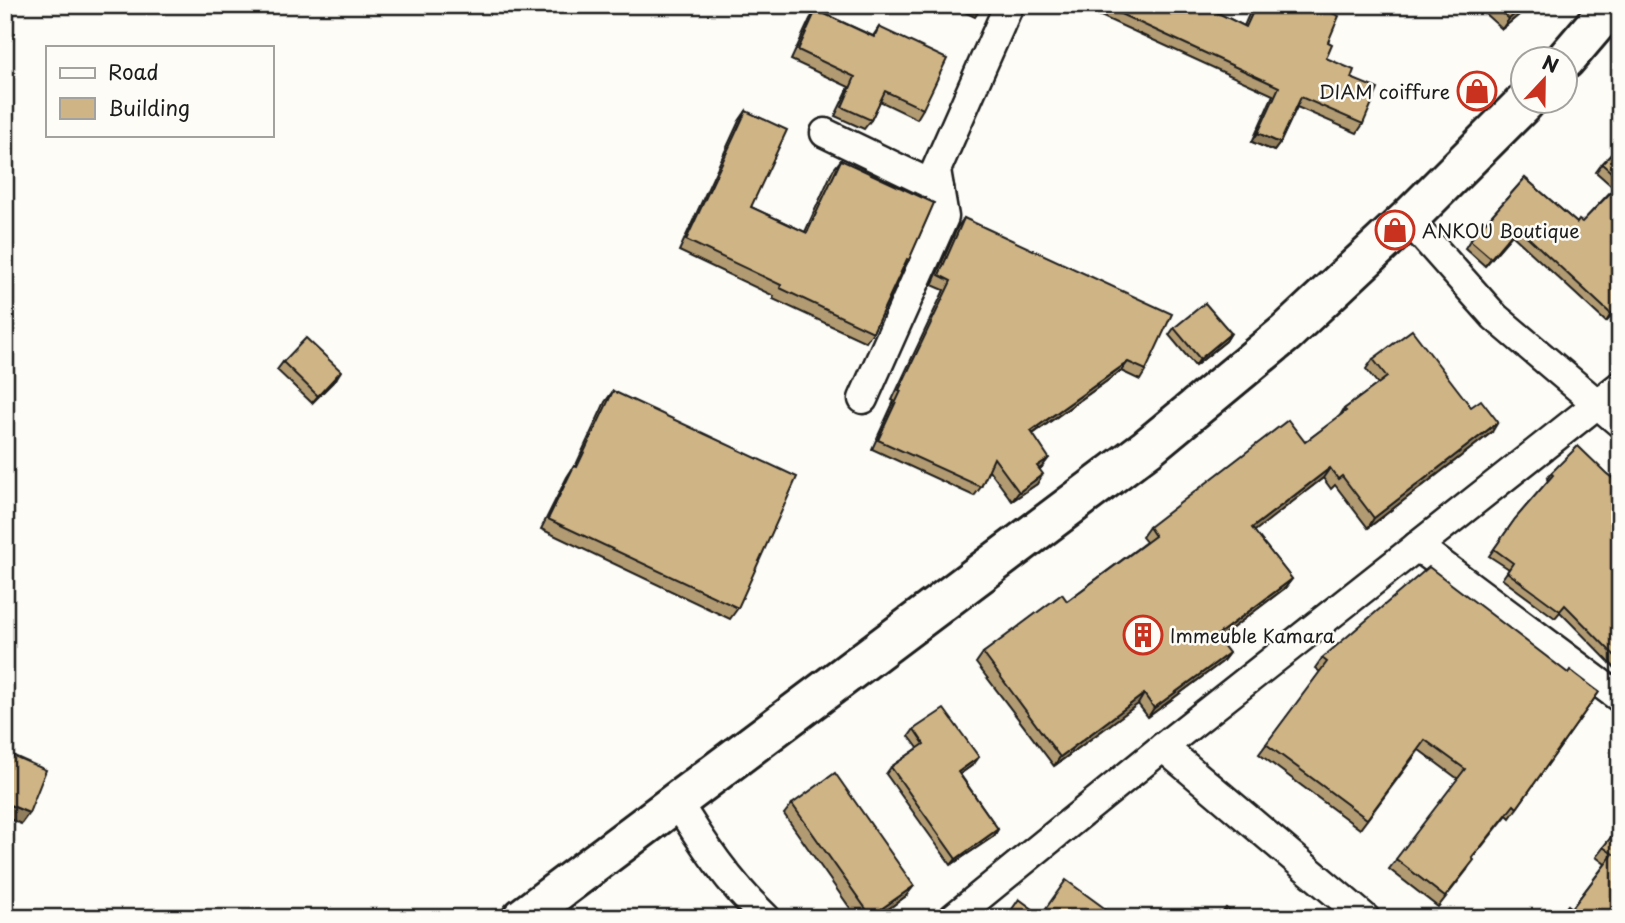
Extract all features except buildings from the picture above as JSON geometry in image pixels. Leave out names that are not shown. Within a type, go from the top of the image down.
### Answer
[{"type":"main road","points":[[1577,46],[1612,5]]},
{"type":"main road","points":[[522,918],[1147,448],[1286,333],[1408,219],[1511,116]]},
{"type":"street","points":[[863,399],[944,217],[936,170],[1009,5]]},
{"type":"street","points":[[825,133],[939,188]]},
{"type":"street","points":[[1408,219],[1496,317],[1620,423]]},
{"type":"street","points":[[953,918],[1163,747],[1620,386]]},
{"type":"street","points":[[1417,546],[1620,698]]},
{"type":"street","points":[[1163,747],[1365,918]]},
{"type":"street","points":[[676,800],[706,850],[766,918]]},
{"type":"place","name":"DIAM coiffure","points":[[1477,91]]},
{"type":"place","name":"ANKOU Boutique","points":[[1395,230]]},
{"type":"place","name":"Immeuble Kamara","points":[[1143,635]]}]
